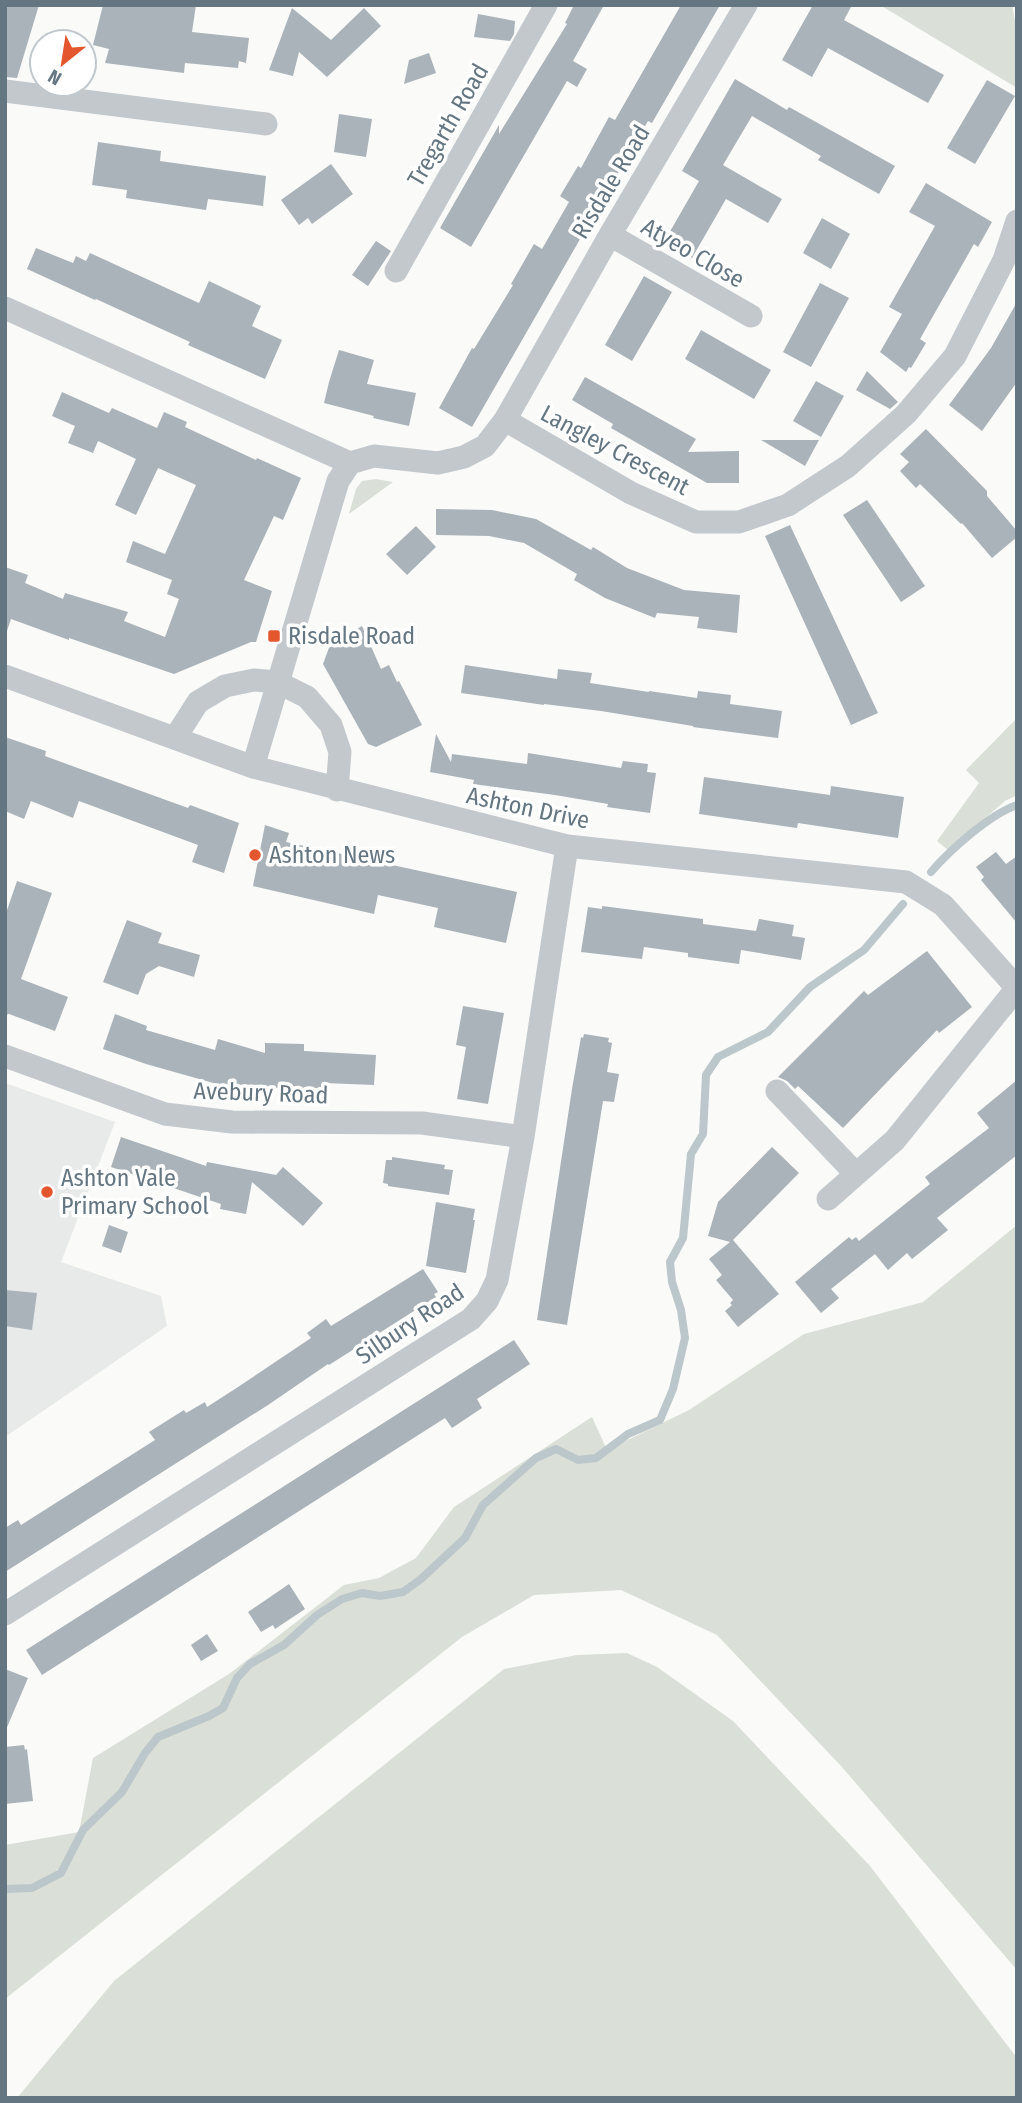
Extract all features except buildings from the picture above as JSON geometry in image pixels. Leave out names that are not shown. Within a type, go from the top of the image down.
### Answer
[{"type":"street","name":"Tregarth Road","points":[[396,271],[546,5]]},
{"type":"street","name":"Risdale Road","points":[[351,463],[374,456],[438,463],[464,457],[485,446],[505,420],[610,235],[746,5]]},
{"type":"street","points":[[5,91],[266,124]]},
{"type":"street","name":"Langley Crescent","points":[[505,420],[631,493],[696,522],[739,522],[788,505],[848,466],[906,414],[955,356],[1004,260],[1017,221]]},
{"type":"street","name":"Atyeo Close","points":[[610,235],[751,316]]},
{"type":"street","points":[[5,308],[351,463],[338,481],[253,767]]},
{"type":"street","name":"Ashton Drive","points":[[5,676],[253,767],[567,846],[905,882],[924,892],[943,905],[1017,988],[895,1140],[828,1199]]},
{"type":"street","points":[[175,738],[198,702],[225,685],[254,680],[277,682],[307,697],[331,725],[340,752],[337,790]]},
{"type":"street","name":"Silbury Road","points":[[5,1614],[471,1319],[487,1301],[497,1280],[523,1136],[567,846]]},
{"type":"street","name":"Avebury Road","points":[[5,1056],[165,1114],[232,1122],[422,1123],[523,1136]]},
{"type":"street","points":[[777,1091],[856,1174]]},
{"type":"shaded area","points":[[880,5],[1012,5],[1017,31],[1017,88]]},
{"type":"shaded area","points":[[376,479],[393,482],[349,514],[356,489],[362,481]]},
{"type":"shaded area","points":[[1017,718],[1017,795],[1005,801],[948,850],[937,841],[979,783],[966,770]]},
{"type":"shaded area","name":"Ashton Vale Primary School","points":[[5,1083],[115,1122],[61,1262],[161,1296],[167,1326],[5,1437]]},
{"type":"shaded area","points":[[1017,1225],[1017,1970],[841,1766],[717,1635],[621,1590],[534,1595],[462,1637],[5,1999],[5,1845],[79,1832],[93,1758],[229,1674],[344,1585],[379,1578],[416,1558],[454,1507],[592,1417],[607,1450],[689,1410],[804,1334],[923,1302]]},
{"type":"shaded area","points":[[627,1653],[657,1667],[733,1721],[870,1866],[1017,2058],[1017,2098],[17,2098],[114,1981],[504,1669],[577,1655]]},
{"type":"waterway","points":[[931,872],[971,834],[995,816],[1017,805]]},
{"type":"waterway","points":[[5,1889],[32,1888],[61,1873],[83,1830],[122,1792],[145,1753],[158,1737],[223,1708],[237,1678],[250,1664],[284,1645],[317,1615],[342,1599],[362,1593],[380,1596],[403,1592],[421,1579],[465,1538],[483,1505],[536,1458],[556,1449],[578,1460],[596,1458],[628,1434],[660,1420],[673,1389],[685,1338],[670,1262],[683,1238],[691,1154],[703,1134],[706,1075],[718,1057],[768,1032],[810,987],[864,950],[903,904]]},
{"type":"place","name":"Risdale Road","points":[[274,636]]},
{"type":"place","name":"Ashton News","points":[[255,855]]},
{"type":"place","name":"Ashton Vale Primary School","points":[[47,1192]]}]
